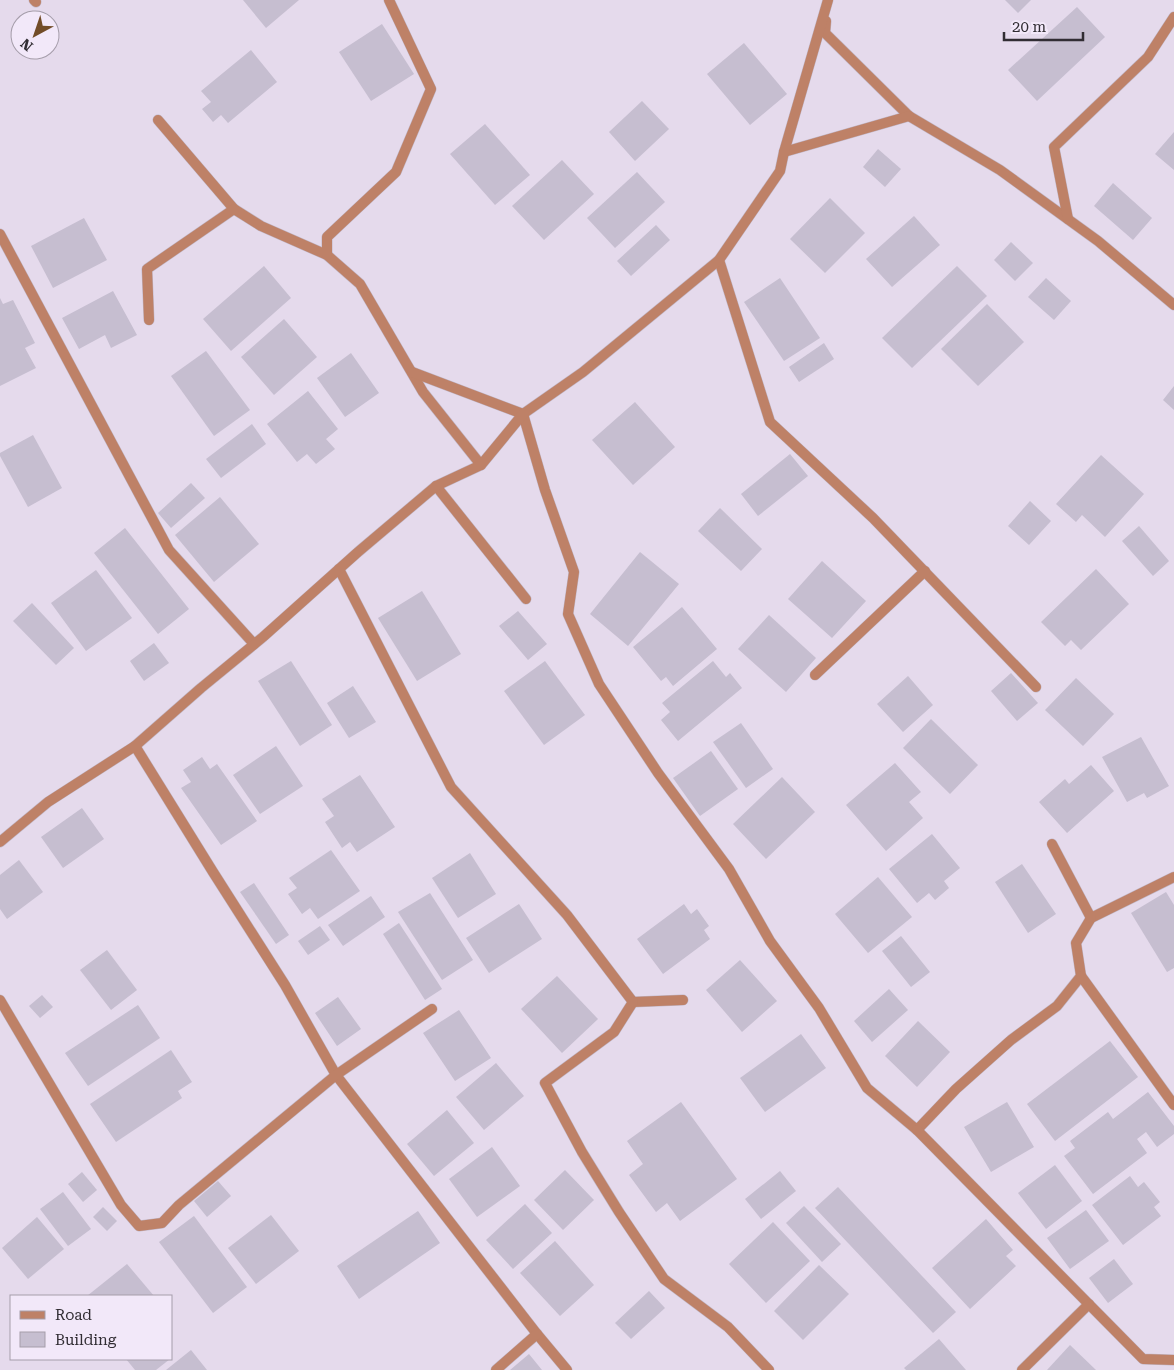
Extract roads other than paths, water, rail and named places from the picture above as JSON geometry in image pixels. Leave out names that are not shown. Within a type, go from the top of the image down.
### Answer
[{"type":"street","points":[[327,255],[327,237],[396,172],[431,89],[389,0]]},
{"type":"street","points":[[828,0],[825,33],[909,116],[1000,170],[1098,241],[1174,305]]},
{"type":"street","points":[[0,842],[48,802],[135,746],[436,486],[481,465],[523,414],[583,372],[719,260],[780,171],[828,0]]},
{"type":"street","points":[[1068,219],[1054,147],[1148,57],[1174,17]]},
{"type":"street","points":[[784,152],[909,116]]},
{"type":"street","points":[[158,120],[234,209],[261,226],[327,255],[360,284],[423,392],[481,465]]},
{"type":"street","points":[[149,320],[147,269],[234,209]]},
{"type":"street","points":[[0,234],[169,550],[254,644]]},
{"type":"street","points":[[719,260],[770,422],[874,518],[1036,687]]},
{"type":"street","points":[[412,372],[523,414]]},
{"type":"street","points":[[523,414],[545,490],[574,572],[568,614],[599,684],[658,773],[730,869],[770,941],[819,1008],[867,1088],[917,1130],[1143,1359],[1174,1360]]},
{"type":"street","points":[[436,486],[526,599]]},
{"type":"street","points":[[340,569],[451,787],[567,915],[633,1002]]},
{"type":"street","points":[[815,675],[924,570]]},
{"type":"street","points":[[135,746],[212,872],[285,984],[336,1076],[537,1334],[568,1370]]},
{"type":"street","points":[[1052,844],[1090,918]]},
{"type":"street","points":[[1174,877],[1090,918],[1076,943],[1081,976],[1174,1104]]},
{"type":"street","points":[[917,1130],[956,1089],[1011,1040],[1057,1006],[1081,976]]},
{"type":"street","points":[[0,1000],[121,1205],[139,1226],[162,1223],[178,1205],[336,1076],[432,1009]]},
{"type":"street","points":[[633,1002],[683,1000]]},
{"type":"street","points":[[633,1002],[614,1032],[545,1083],[596,1175],[664,1279],[728,1326],[768,1370]]},
{"type":"street","points":[[1022,1370],[1089,1304]]},
{"type":"street","points":[[496,1370],[537,1334]]}]
